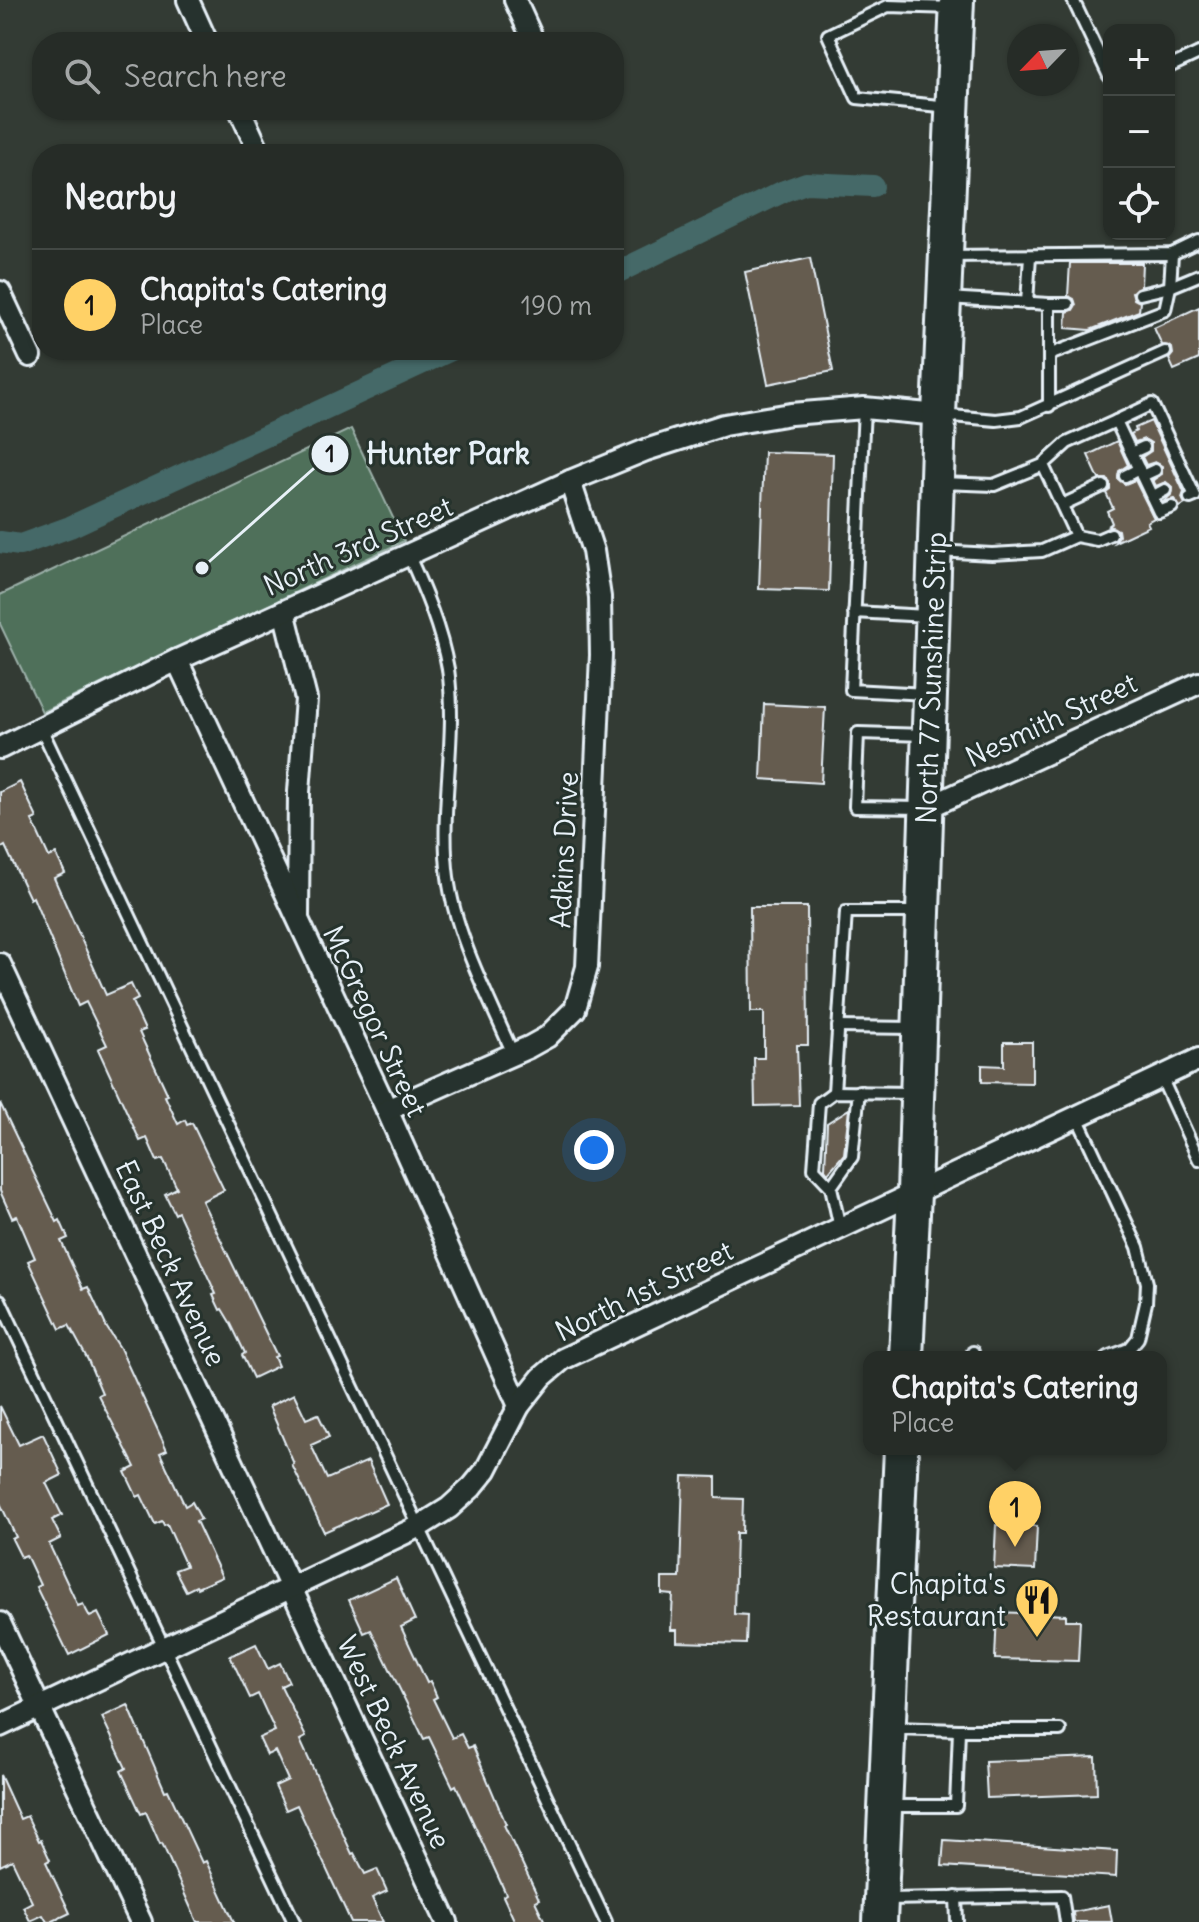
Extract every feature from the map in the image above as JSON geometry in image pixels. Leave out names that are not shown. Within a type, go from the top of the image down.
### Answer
[{"type":"main road","name":"North 77 Sunshine Strip","points":[[906,1351],[939,415],[957,4]]},
{"type":"main road","points":[[880,1910],[901,1455]]},
{"type":"street","points":[[188,0],[202,32]]},
{"type":"street","points":[[515,0],[529,32]]},
{"type":"street","points":[[245,120],[255,144]]},
{"type":"street","points":[[0,292],[30,356]]},
{"type":"street","name":"North 3rd Street","points":[[0,748],[177,660],[570,481],[646,450],[724,425],[791,414],[864,408],[939,415]]},
{"type":"street","name":"Adkins Drive","points":[[387,1110],[547,1037],[575,1009],[587,967],[601,655],[600,597],[593,551],[570,481]]},
{"type":"street","points":[[284,611],[306,699],[299,792],[298,921]]},
{"type":"street","name":"McGregor Street","points":[[177,660],[387,1110],[519,1406]]},
{"type":"street","name":"Nesmith Street","points":[[927,808],[1199,683]]},
{"type":"street","name":"East Beck Avenue","points":[[0,964],[291,1586]]},
{"type":"street","name":"North 1st Street","points":[[0,1726],[420,1526],[449,1508],[486,1470],[519,1406],[542,1377],[563,1359],[1199,1059]]},
{"type":"street","name":"West Beck Avenue","points":[[291,1586],[447,1922]]},
{"type":"street","points":[[0,1623],[141,1922]]},
{"type":"lane","points":[[1073,0],[1103,63]]},
{"type":"lane","points":[[952,107],[857,98],[828,35],[888,6],[957,4]]},
{"type":"lane","points":[[1175,64],[1199,53]]},
{"type":"lane","points":[[946,255],[1172,254],[1199,241]]},
{"type":"lane","points":[[1049,355],[1165,310],[1172,254]]},
{"type":"lane","points":[[1027,303],[1030,256]]},
{"type":"lane","points":[[1140,294],[1170,287],[1199,275]]},
{"type":"lane","points":[[944,298],[1068,304]]},
{"type":"lane","points":[[1049,304],[1049,406]]},
{"type":"lane","points":[[939,415],[996,420],[1021,417],[1165,352]]},
{"type":"lane","points":[[937,483],[994,485],[1043,465],[1067,443],[1152,404],[1175,460],[1195,496],[1190,498]]},
{"type":"lane","points":[[864,408],[851,690],[931,694]]},
{"type":"lane","points":[[1116,421],[1159,512]]},
{"type":"lane","points":[[1131,453],[1144,447]]},
{"type":"lane","points":[[1043,465],[1076,536]]},
{"type":"lane","points":[[1125,476],[1155,470]]},
{"type":"lane","points":[[1062,505],[1103,486]]},
{"type":"lane","points":[[1152,497],[1165,490]]},
{"type":"lane","points":[[1146,518],[1172,507]]},
{"type":"lane","points":[[935,551],[992,554],[1042,551],[1076,536],[1097,540],[1111,534]]},
{"type":"lane","points":[[408,554],[438,628],[448,671],[450,711],[445,851],[448,880],[466,941],[513,1054]]},
{"type":"lane","points":[[854,612],[933,616]]},
{"type":"lane","points":[[41,728],[606,1922]]},
{"type":"lane","points":[[927,808],[855,807],[858,733],[929,735]]},
{"type":"lane","points":[[834,1092],[846,912],[923,912]]},
{"type":"lane","points":[[838,1027],[919,1028]]},
{"type":"lane","points":[[1161,1077],[1199,1160]]},
{"type":"lane","points":[[831,1187],[852,1157],[859,1091]]},
{"type":"lane","points":[[840,1228],[831,1187],[814,1169],[821,1142],[819,1103],[834,1092],[917,1093]]},
{"type":"lane","points":[[1077,1117],[1144,1264],[1146,1303],[1138,1338],[1125,1351]]},
{"type":"lane","points":[[0,1300],[294,1922]]},
{"type":"lane","points":[[888,1728],[1060,1730]]},
{"type":"lane","points":[[885,1806],[956,1806],[959,1730]]},
{"type":"lane","points":[[880,1910],[956,1897],[1062,1896],[1066,1922]]},
{"type":"lane","points":[[956,1897],[957,1921]]},
{"type":"green space","points":[[351,429],[404,541],[42,712],[0,624],[0,595]]},
{"type":"building","points":[[810,258],[833,371],[768,384],[745,272]]},
{"type":"building","points":[[1070,263],[1142,263],[1141,286],[1132,292],[1134,299],[1140,302],[1139,311],[1090,330],[1066,328],[1067,312],[1076,305],[1074,299],[1068,296]]},
{"type":"building","points":[[1199,307],[1199,359],[1174,370],[1169,359],[1173,354],[1172,348],[1162,345],[1154,328]]},
{"type":"building","points":[[1151,421],[1184,492],[1182,498],[1185,504],[1180,507],[1174,499],[1163,502],[1171,495],[1172,487],[1166,482],[1156,486],[1153,480],[1162,474],[1162,466],[1155,462],[1146,465],[1142,457],[1151,451],[1151,443],[1144,439],[1135,442],[1131,434],[1136,431],[1135,428]]},
{"type":"building","points":[[1117,441],[1128,465],[1119,471],[1118,479],[1125,484],[1135,480],[1154,518],[1147,522],[1149,526],[1115,542],[1119,536],[1118,530],[1108,526],[1112,523],[1107,511],[1113,508],[1106,493],[1110,490],[1110,483],[1107,479],[1099,479],[1088,455]]},
{"type":"building","points":[[764,452],[833,454],[829,591],[759,589]]},
{"type":"building","points":[[764,704],[825,707],[821,783],[761,779]]},
{"type":"building","points":[[20,782],[37,818],[32,820],[49,857],[56,854],[65,873],[54,878],[106,995],[131,984],[138,999],[132,1002],[145,1030],[139,1032],[168,1095],[165,1096],[178,1124],[185,1120],[187,1125],[192,1123],[224,1190],[202,1201],[277,1356],[274,1357],[278,1366],[253,1378],[242,1355],[245,1353],[231,1324],[220,1310],[213,1295],[216,1294],[178,1212],[175,1214],[165,1194],[177,1188],[163,1159],[157,1161],[147,1138],[140,1141],[98,1049],[107,1045],[86,1002],[78,1006],[33,897],[30,899],[5,846],[0,849],[0,792]]},
{"type":"building","points":[[750,907],[807,907],[808,1045],[797,1045],[799,1105],[755,1106],[754,1058],[764,1058],[764,1012],[751,1012]]},
{"type":"building","points":[[1004,1042],[1032,1042],[1032,1083],[982,1082],[982,1065],[1004,1066]]},
{"type":"building","points":[[0,1103],[57,1222],[60,1220],[68,1238],[61,1241],[83,1289],[88,1287],[120,1348],[167,1450],[160,1453],[185,1506],[192,1502],[201,1519],[196,1521],[222,1577],[197,1588],[186,1591],[175,1570],[186,1566],[167,1524],[164,1525],[162,1521],[155,1524],[141,1495],[137,1497],[125,1472],[135,1467],[98,1395],[102,1393],[88,1360],[69,1325],[60,1329],[28,1261],[35,1258],[17,1216],[12,1218],[0,1191]]},
{"type":"building","points":[[849,1109],[844,1154],[828,1173],[825,1169],[827,1123]]},
{"type":"building","points":[[294,1394],[306,1419],[318,1414],[329,1437],[311,1445],[327,1479],[368,1461],[387,1504],[324,1532],[292,1465],[269,1406]]},
{"type":"building","points":[[0,1406],[19,1445],[43,1434],[62,1475],[46,1483],[62,1515],[52,1520],[61,1538],[49,1544],[78,1606],[83,1604],[90,1617],[98,1613],[109,1635],[69,1655],[36,1587],[40,1585],[26,1555],[21,1557],[12,1539],[16,1537],[0,1503]]},
{"type":"building","points":[[683,1476],[716,1477],[716,1498],[743,1499],[742,1533],[736,1533],[734,1614],[747,1615],[746,1644],[677,1642],[677,1630],[671,1630],[673,1595],[662,1594],[662,1578],[680,1578]]},
{"type":"building","points":[[996,1525],[1037,1526],[1035,1570],[994,1568]]},
{"type":"building","points":[[396,1578],[415,1620],[401,1627],[427,1683],[430,1681],[437,1697],[433,1699],[452,1738],[461,1734],[468,1748],[473,1746],[504,1825],[539,1899],[535,1901],[545,1922],[515,1922],[503,1896],[506,1894],[456,1785],[453,1787],[429,1737],[424,1739],[371,1630],[364,1633],[349,1600]]},
{"type":"building","name":"Chapita's Restaurant","points":[[997,1612],[1066,1615],[1066,1620],[1080,1620],[1078,1661],[995,1659]]},
{"type":"building","points":[[256,1644],[268,1669],[280,1663],[289,1682],[281,1686],[306,1737],[300,1740],[352,1854],[365,1874],[377,1869],[387,1891],[372,1898],[383,1922],[351,1922],[297,1805],[286,1810],[275,1786],[288,1780],[275,1751],[267,1755],[259,1738],[275,1731],[258,1694],[250,1698],[230,1656]]},
{"type":"building","points":[[128,1705],[165,1791],[168,1790],[202,1863],[206,1861],[234,1922],[197,1922],[146,1812],[141,1814],[121,1771],[126,1768],[102,1717]]},
{"type":"building","points":[[1096,1757],[1097,1794],[987,1798],[985,1761]]},
{"type":"building","points":[[0,1775],[20,1819],[27,1816],[41,1840],[50,1860],[46,1862],[70,1913],[51,1922],[47,1922],[43,1915],[30,1921],[23,1907],[32,1902],[12,1860],[0,1866]]},
{"type":"building","points":[[944,1840],[1117,1851],[1116,1877],[942,1866]]},
{"type":"building","points":[[1109,1905],[1112,1922],[1074,1922],[1073,1912]]},
{"type":"waterway","points":[[624,269],[806,183],[873,186]]},
{"type":"waterway","points":[[0,542],[20,545],[70,527],[429,360]]},
{"type":"place","name":"Hunter Park","points":[[202,568]]},
{"type":"place","name":"Chapita's Catering","points":[[1015,1547]]},
{"type":"place","name":"Chapita's Restaurant","points":[[1037,1639]]}]
